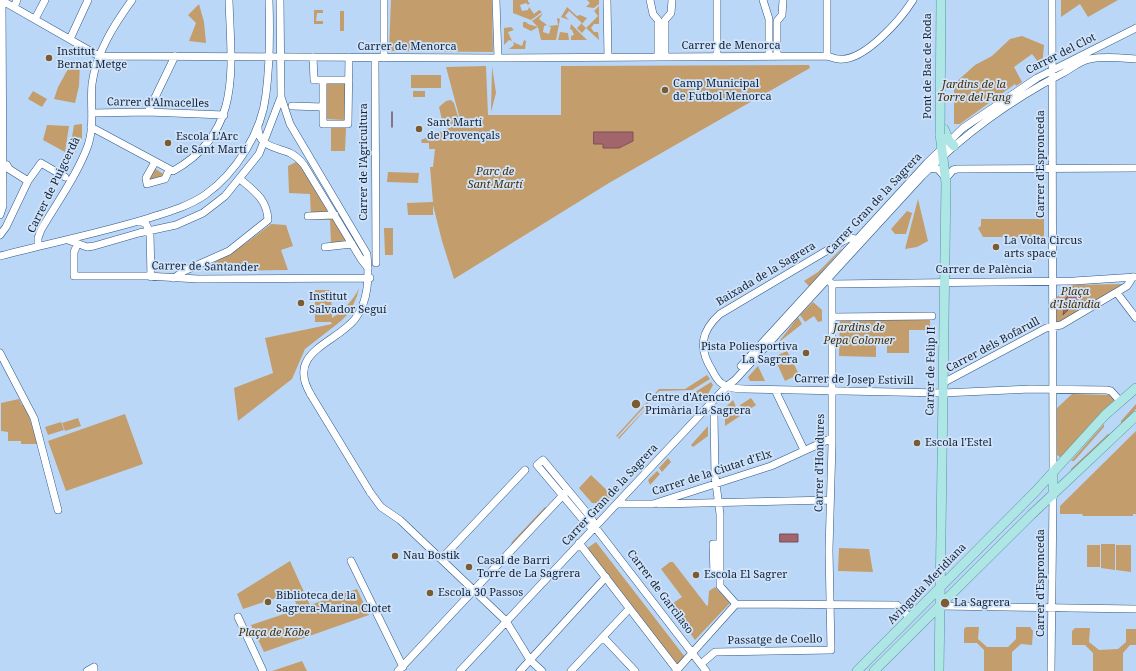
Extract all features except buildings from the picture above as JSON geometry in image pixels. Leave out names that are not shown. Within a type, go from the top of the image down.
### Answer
[{"type":"main road","name":"Pont de Bac de Roda","points":[[941,0],[943,152]]},
{"type":"main road","name":"Pont de Bac de Roda","points":[[945,0],[942,132],[951,143]]},
{"type":"main road","name":"Carrer de Felip II","points":[[940,606],[946,178],[943,152]]},
{"type":"main road","name":"Avinguda Meridiana","points":[[857,671],[1014,513],[1120,401],[1136,388]]},
{"type":"main road","points":[[874,671],[1023,523],[1136,416]]},
{"type":"main road","points":[[1053,472],[1053,495]]},
{"type":"main road","points":[[939,671],[940,606]]},
{"type":"street","points":[[2,0],[99,56]]},
{"type":"street","points":[[0,216],[3,206],[2,0]]},
{"type":"street","points":[[14,7],[18,0]]},
{"type":"street","points":[[35,19],[45,0]]},
{"type":"street","points":[[70,39],[88,0]]},
{"type":"street","name":"Carrer de Puigcerdà","points":[[38,246],[38,238],[41,230],[87,147],[92,127],[92,84],[99,56],[116,22],[132,0]]},
{"type":"street","points":[[92,127],[173,171],[189,162],[201,151],[211,138],[224,115],[232,76],[229,0]]},
{"type":"street","points":[[0,256],[140,221],[190,203],[205,195],[221,181],[231,170],[250,143],[258,125],[266,94],[269,0]]},
{"type":"street","points":[[280,0],[281,97],[290,124],[367,254],[370,278],[363,303],[355,319],[317,348],[307,360],[304,376],[307,387],[377,503],[400,520],[443,557],[506,621],[530,660],[542,671]]},
{"type":"street","points":[[384,0],[384,58]]},
{"type":"street","points":[[496,0],[498,58]]},
{"type":"street","points":[[607,0],[608,58]]},
{"type":"street","points":[[650,0],[653,14],[658,20],[661,57]]},
{"type":"street","points":[[661,57],[665,20],[670,13],[672,0]]},
{"type":"street","points":[[717,0],[717,57]]},
{"type":"street","points":[[763,0],[769,19],[769,57]]},
{"type":"street","points":[[777,57],[777,21],[782,15],[783,0]]},
{"type":"street","points":[[827,0],[827,56]]},
{"type":"street","name":"Carrer de Menorca","points":[[99,56],[384,58],[827,56],[841,59],[854,56],[870,47],[898,22],[913,0]]},
{"type":"street","name":"Carrer d'Espronceda","points":[[1052,0],[1053,472]]},
{"type":"street","name":"Carrer del Clot","points":[[943,152],[969,124],[1037,78],[1136,28]]},
{"type":"street","points":[[148,112],[176,56]]},
{"type":"street","points":[[313,57],[314,80],[349,80]]},
{"type":"street","points":[[323,80],[323,124],[348,124],[349,57]]},
{"type":"street","name":"Carrer del Clot","points":[[951,143],[1038,85],[1090,59],[1136,59]]},
{"type":"street","name":"Carrer de l'Agricultura","points":[[375,61],[376,263]]},
{"type":"street","points":[[66,239],[87,247],[94,246],[176,225],[203,213],[219,202],[240,179],[261,152],[281,97]]},
{"type":"street","points":[[292,106],[323,107]]},
{"type":"street","name":"Carrer d'Almacelles","points":[[92,113],[148,112],[224,115]]},
{"type":"street","points":[[258,125],[260,138],[265,144],[288,152],[300,160],[368,268]]},
{"type":"street","points":[[261,152],[274,148]]},
{"type":"street","name":"Carrer Gran de la Sagrera","points":[[460,671],[727,386],[735,380],[943,152]]},
{"type":"street","name":"Carrer Gran de la Sagrera","points":[[827,279],[856,239],[943,152]]},
{"type":"street","points":[[155,162],[146,178],[147,184],[165,179],[170,170]]},
{"type":"street","points":[[0,235],[6,227],[28,181],[42,163],[65,177]]},
{"type":"street","points":[[7,165],[10,169],[28,181]]},
{"type":"street","points":[[929,168],[938,169],[946,178],[953,170],[957,169],[1136,168]]},
{"type":"street","points":[[174,278],[184,271],[229,251],[268,220],[268,214],[262,197],[240,179]]},
{"type":"street","points":[[308,216],[335,215]]},
{"type":"street","points":[[140,221],[146,224],[149,231],[151,277]]},
{"type":"street","name":"Baixada de la Sagrera","points":[[727,386],[721,383],[708,364],[703,346],[704,334],[710,323],[720,314],[843,241],[852,237],[856,239]]},
{"type":"street","name":"Carrer de Santander","points":[[78,243],[74,255],[74,276],[174,278],[370,278]]},
{"type":"street","points":[[325,247],[352,244]]},
{"type":"street","name":"Carrer de Palència","points":[[827,279],[1053,281],[1135,277]]},
{"type":"street","name":"Carrer dels Bofarull","points":[[943,383],[1053,325],[1061,325],[1117,293],[1127,286],[1135,277]]},
{"type":"street","name":"Carrer d'Hondures","points":[[827,279],[832,317],[832,438],[830,500],[831,650]]},
{"type":"street","points":[[1117,293],[1136,318]]},
{"type":"street","points":[[832,317],[932,316]]},
{"type":"street","points":[[0,353],[34,418],[58,510]]},
{"type":"street","name":"Carrer de Josep Estivill","points":[[727,386],[735,388],[775,390],[943,392],[1053,390],[1111,391],[1120,401]]},
{"type":"street","points":[[775,390],[804,450]]},
{"type":"street","points":[[714,414],[716,483],[720,514],[720,586],[736,604]]},
{"type":"street","name":"Carrer de la Ciutat d'Elx","points":[[617,504],[653,504],[771,466],[832,438]]},
{"type":"street","name":"Carrer de Garcilaso","points":[[595,527],[586,524],[537,465],[543,460],[592,519],[595,527],[706,671]]},
{"type":"street","points":[[443,557],[525,470]]},
{"type":"street","points":[[351,561],[400,669],[568,490]]},
{"type":"street","name":"Carrer d'Espronceda","points":[[1051,671],[1053,495]]},
{"type":"street","points":[[653,504],[830,500]]},
{"type":"street","points":[[1014,513],[1023,520],[1023,523]]},
{"type":"street","points":[[579,544],[606,577],[676,670],[736,604],[897,605],[910,618]]},
{"type":"street","points":[[520,671],[606,577]]},
{"type":"street","points":[[940,606],[1136,609]]},
{"type":"street","points":[[571,671],[630,609]]},
{"type":"street","points":[[238,617],[264,671]]},
{"type":"street","points":[[603,637],[635,671]]},
{"type":"street","name":"Passatge de Coello","points":[[701,664],[715,652],[831,650]]},
{"type":"street","points":[[87,671],[94,667],[94,671]]},
{"type":"green space","points":[[391,0],[492,0],[493,52],[389,51]]},
{"type":"green space","points":[[513,0],[528,0],[530,3],[528,5],[526,3],[520,5],[522,11],[528,10],[529,7],[534,14],[539,10],[542,12],[531,20],[513,13]]},
{"type":"green space","points":[[587,0],[599,0],[599,4],[594,8],[586,7],[590,3]]},
{"type":"green space","points":[[1061,0],[1118,0],[1088,17],[1080,4],[1061,17]]},
{"type":"green space","points":[[199,4],[204,22],[206,43],[189,41],[196,23],[188,15]]},
{"type":"green space","points":[[599,6],[599,24],[594,24],[591,28],[594,32],[598,32],[599,40],[586,28],[598,16],[594,11]]},
{"type":"green space","points":[[567,7],[577,16],[580,15],[587,18],[582,24],[586,28],[582,33],[577,28],[582,23],[569,11],[565,16],[569,20],[561,17]]},
{"type":"green space","points":[[314,10],[323,10],[323,13],[317,13],[316,21],[323,21],[323,24],[314,24]]},
{"type":"green space","points":[[340,11],[344,11],[344,31],[340,31]]},
{"type":"green space","points":[[543,13],[539,19],[547,25],[544,26],[543,32],[549,34],[551,27],[548,26],[558,25],[557,18],[560,19],[556,40],[541,40],[538,27],[532,21]]},
{"type":"green space","points":[[523,22],[526,22],[538,27],[531,31],[523,27]]},
{"type":"green space","points":[[571,24],[587,40],[571,40],[571,36],[574,35],[570,29]]},
{"type":"green space","points":[[511,27],[514,30],[508,32],[512,41],[509,40],[504,45],[504,28]]},
{"type":"green space","points":[[560,32],[568,33],[569,40],[558,40]]},
{"type":"green space","name":"Jardins de la Torre del Fang","points":[[1022,36],[1044,45],[1042,67],[1032,54],[1014,67],[1022,82],[1016,86],[1015,84],[960,124],[954,124],[954,84],[975,65],[992,56],[1010,39]]},
{"type":"green space","points":[[524,40],[526,41],[525,49],[509,49],[514,45],[513,42],[522,46]]},
{"type":"green space","points":[[73,60],[80,62],[79,86],[75,103],[54,99],[58,87]]},
{"type":"green space","name":"Parc de Sant Martí","points":[[809,65],[810,68],[609,183],[454,279],[433,205],[433,215],[408,215],[407,203],[433,202],[430,167],[433,167],[435,149],[429,149],[429,143],[422,143],[421,140],[461,123],[446,67],[486,66],[488,115],[561,115],[561,66]]},
{"type":"green space","points":[[492,66],[496,93],[491,112],[492,68]]},
{"type":"green space","points":[[411,75],[441,75],[441,88],[411,88]]},
{"type":"green space","points":[[325,83],[345,83],[345,120],[325,119]]},
{"type":"green space","points":[[33,91],[47,99],[42,107],[28,99]]},
{"type":"green space","points":[[413,91],[425,91],[425,97],[413,97]]},
{"type":"green space","points":[[451,100],[454,103],[459,120],[454,125],[449,126],[442,120],[439,107],[446,101]]},
{"type":"green space","points":[[82,124],[82,138],[73,157],[69,155],[74,125]]},
{"type":"green space","points":[[47,125],[69,126],[65,152],[43,140]]},
{"type":"green space","points":[[331,128],[346,128],[345,151],[331,151]]},
{"type":"green space","points":[[296,162],[300,164],[350,244],[331,244],[330,220],[311,219],[310,194],[289,193],[288,166]]},
{"type":"green space","points":[[154,168],[165,175],[163,178],[150,182],[147,180]]},
{"type":"green space","points":[[388,172],[419,173],[418,183],[387,182]]},
{"type":"green space","points":[[918,199],[928,241],[917,247],[905,249]]},
{"type":"green space","points":[[907,211],[912,213],[906,234],[895,234],[891,229]]},
{"type":"green space","points":[[981,219],[1044,219],[1044,237],[983,237],[978,228],[981,226]]},
{"type":"green space","points":[[271,224],[286,225],[293,246],[281,250],[288,270],[206,271],[204,267],[231,253]]},
{"type":"green space","points":[[384,228],[393,228],[393,255],[385,255]]},
{"type":"green space","points":[[841,249],[809,286],[804,281],[818,272]]},
{"type":"green space","name":"Plaça d'Islàndia","points":[[1126,284],[1056,324],[1056,298],[1069,285]]},
{"type":"green space","points":[[359,288],[350,312],[341,321],[305,349],[292,379],[238,421],[234,388],[273,373],[265,338],[332,324],[331,322],[315,322],[315,290],[331,290],[332,318],[347,305]]},
{"type":"green space","points":[[813,302],[822,310],[822,321],[818,322],[814,316],[805,322],[800,315]]},
{"type":"green space","name":"Jardins de Pepa Colomer","points":[[930,313],[930,330],[909,330],[909,353],[887,353],[887,338],[876,346],[876,357],[839,356],[840,314]]},
{"type":"green space","points":[[798,317],[802,324],[778,343]]},
{"type":"green space","points":[[787,351],[799,374],[785,381],[774,357]]},
{"type":"green space","points":[[758,366],[765,381],[750,381],[748,377]]},
{"type":"green space","points":[[707,375],[710,379],[692,390],[659,391],[617,437],[616,436],[659,389],[685,389]]},
{"type":"green space","points":[[711,382],[713,385],[708,394],[692,394]]},
{"type":"green space","points":[[1072,394],[1111,395],[1115,400],[1063,457],[1060,457],[1057,455],[1056,409]]},
{"type":"green space","points":[[751,398],[756,405],[744,413],[740,405]]},
{"type":"green space","points":[[19,399],[22,405],[25,404],[38,444],[21,444],[21,441],[8,441],[8,432],[1,431],[1,403]]},
{"type":"green space","points":[[733,400],[740,416],[725,426],[725,408]]},
{"type":"green space","points":[[653,401],[619,439],[618,438]]},
{"type":"green space","points":[[1136,404],[1136,409],[1121,424],[1121,421]]},
{"type":"green space","points":[[125,414],[143,464],[66,491],[48,441]]},
{"type":"green space","points":[[78,418],[81,426],[65,431],[62,423]]},
{"type":"green space","points":[[61,422],[64,430],[48,435],[45,427]]},
{"type":"green space","points":[[1104,424],[1104,427],[1074,461],[1071,461]]},
{"type":"green space","points":[[708,426],[708,436],[693,447],[691,445]]},
{"type":"green space","points":[[1136,431],[1136,514],[1133,514],[1133,516],[1083,516],[1082,514],[1060,514],[1060,506]]},
{"type":"green space","points":[[1108,434],[1111,434],[1071,471],[1071,469]]},
{"type":"green space","points":[[668,458],[671,462],[662,472],[659,468]]},
{"type":"green space","points":[[657,471],[660,474],[650,485],[648,480]]},
{"type":"green space","points":[[591,475],[613,496],[607,503],[592,503],[579,488]]},
{"type":"green space","points":[[545,507],[547,508],[513,545],[511,543]]},
{"type":"green space","points":[[596,542],[685,657],[675,666],[586,549]]},
{"type":"green space","points":[[1101,544],[1115,544],[1115,570],[1101,568]]},
{"type":"green space","points":[[1087,545],[1100,545],[1100,567],[1087,567]]},
{"type":"green space","points":[[1116,545],[1131,545],[1131,572],[1116,570]]},
{"type":"green space","points":[[839,548],[869,549],[873,572],[838,571]]},
{"type":"green space","name":"Plaça de Kõbe","points":[[290,561],[310,605],[357,589],[369,615],[264,652],[251,625],[299,609],[291,593],[243,609],[237,594]]},
{"type":"green space","points":[[670,562],[673,562],[707,606],[709,591],[715,587],[730,603],[695,640],[670,605],[682,597],[661,569]]},
{"type":"green space","points":[[966,627],[979,627],[978,639],[987,647],[1008,647],[1016,639],[1016,627],[1030,627],[1033,631],[1032,645],[1021,644],[1012,652],[1012,671],[984,671],[984,650],[977,643],[964,643],[964,629]]},
{"type":"green space","points":[[1075,628],[1090,628],[1089,642],[1099,650],[1118,649],[1126,642],[1126,629],[1136,629],[1136,645],[1130,645],[1123,653],[1123,671],[1093,671],[1093,653],[1085,645],[1072,645],[1072,631]]},
{"type":"green space","points":[[302,661],[307,671],[272,671]]},
{"type":"shaded area","points":[[594,132],[633,132],[633,141],[619,148],[603,148],[603,144],[594,144]]},
{"type":"shaded area","points":[[1073,287],[1082,296],[1063,315],[1066,298],[1069,295],[1068,292]]},
{"type":"shaded area","points":[[780,534],[798,534],[798,542],[780,542]]},
{"type":"waterway","points":[[392,112],[392,127]]},
{"type":"place","name":"Institut Bernat Metge","points":[[49,58]]},
{"type":"place","name":"Camp Municipal de Futbol Menorca","points":[[665,90]]},
{"type":"place","name":"Sant Martí de Provençals","points":[[419,129]]},
{"type":"place","name":"Escola L'Arc de Sant Martí","points":[[168,143]]},
{"type":"place","name":"La Volta Circus arts space","points":[[996,247]]},
{"type":"place","name":"Institut Salvador Seguí","points":[[301,303]]},
{"type":"place","name":"Pista Poliesportiva La Sagrera","points":[[806,353]]},
{"type":"place","name":"Centre d'Atenció Primària La Sagrera","points":[[636,404]]},
{"type":"place","name":"Escola l'Estel","points":[[917,443]]},
{"type":"place","name":"Nau Bostik","points":[[395,556]]},
{"type":"place","name":"Casal de Barri Torre de La Sagrera","points":[[469,567]]},
{"type":"place","name":"Escola El Sagrer","points":[[696,575]]},
{"type":"place","name":"Escola 30 Passos","points":[[430,593]]},
{"type":"place","name":"Biblioteca de la Sagrera-Marina Clotet","points":[[268,602]]},
{"type":"place","name":"La Sagrera","points":[[945,603]]}]
